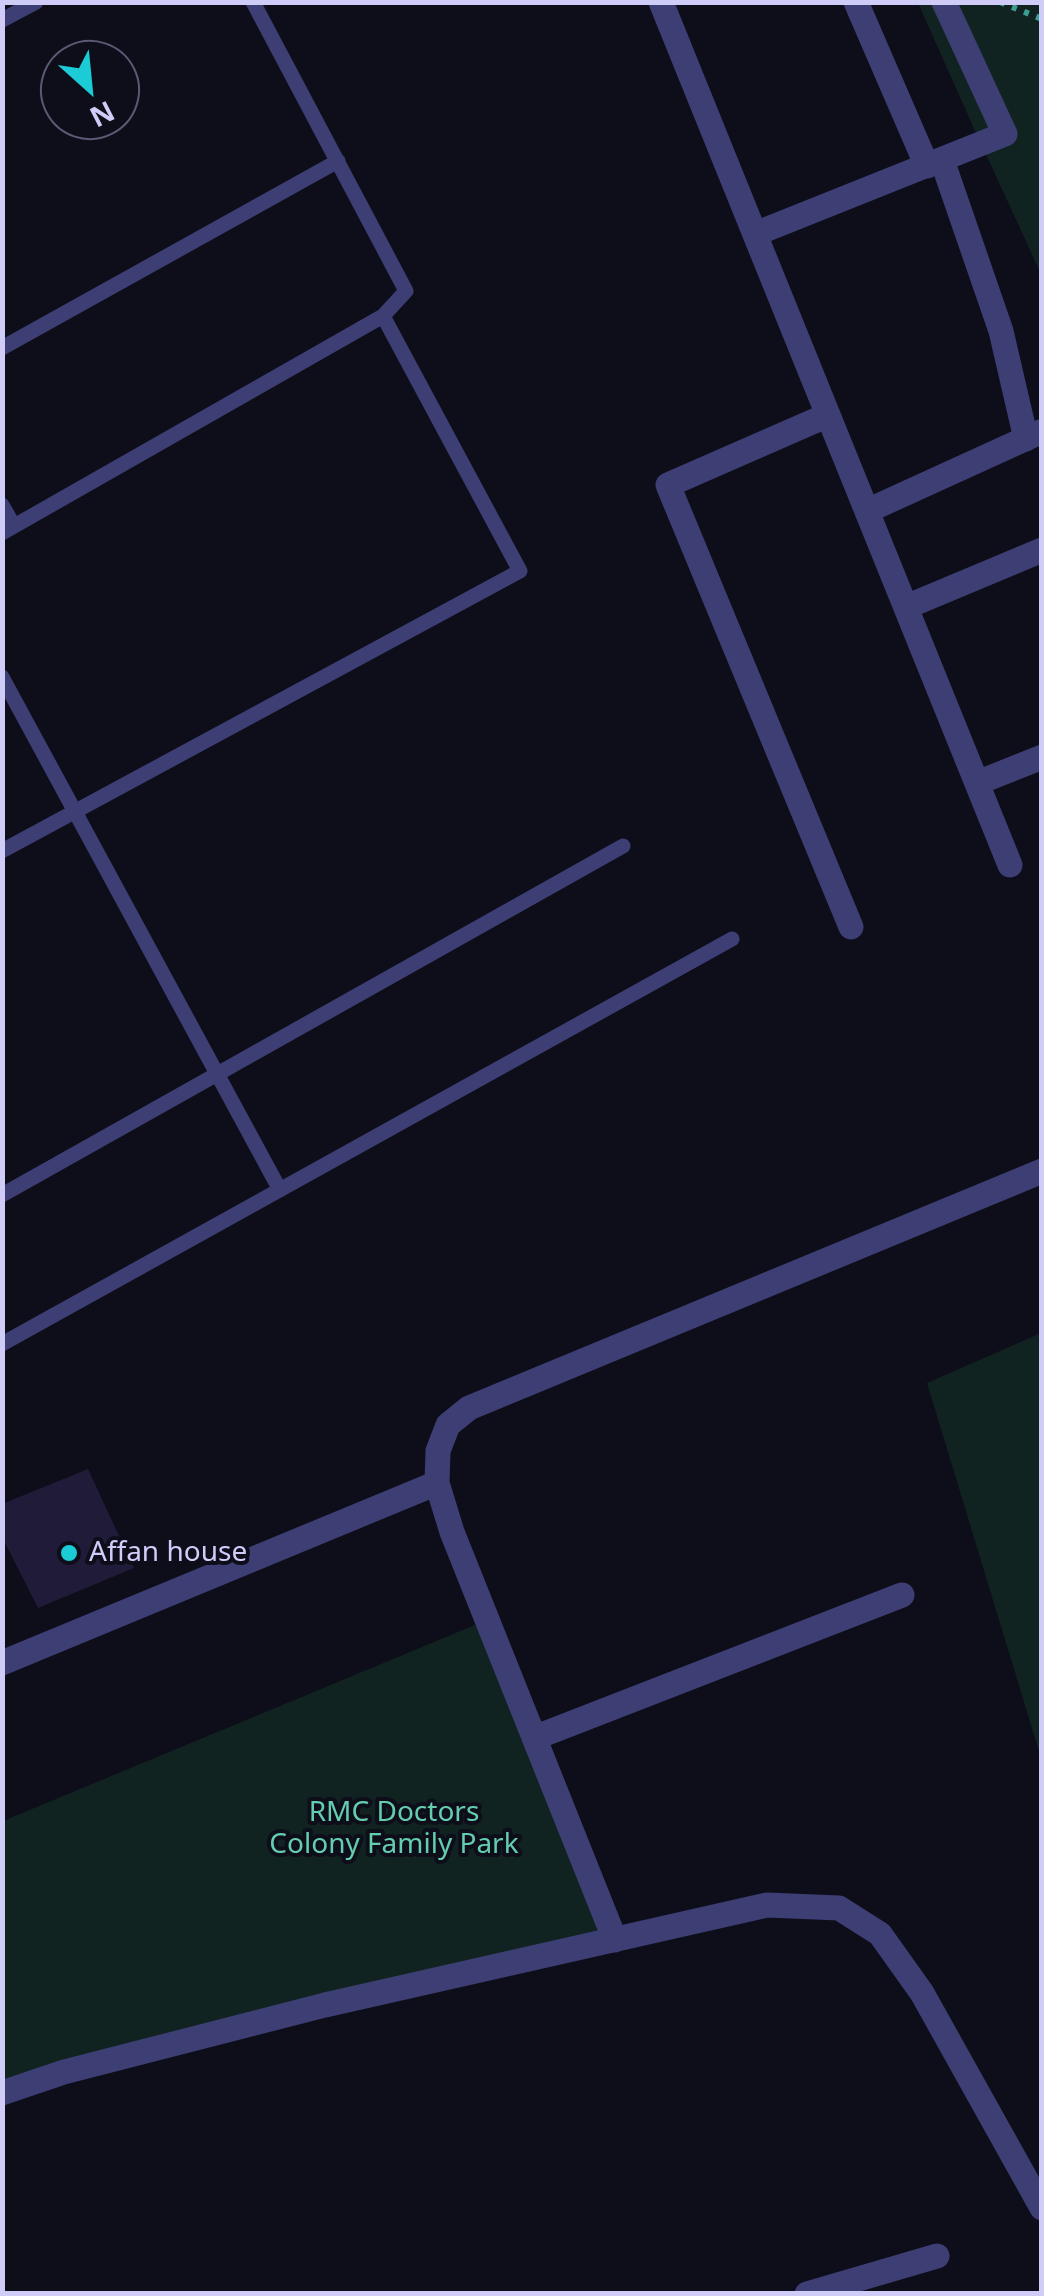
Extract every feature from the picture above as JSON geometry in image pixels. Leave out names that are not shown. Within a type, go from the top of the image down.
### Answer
[{"type":"street","points":[[661,2],[1010,865]]},
{"type":"street","points":[[856,2],[934,163],[1001,332],[1034,435],[867,511]]},
{"type":"street","points":[[755,234],[1004,134],[944,2]]},
{"type":"street","points":[[828,415],[668,485],[851,927]]},
{"type":"street","points":[[906,607],[1042,550]]},
{"type":"street","points":[[977,783],[1042,757]]},
{"type":"street","points":[[615,1940],[437,1482],[438,1451],[448,1424],[469,1408],[1042,1170]]},
{"type":"street","points":[[2,1662],[437,1482]]},
{"type":"street","points":[[534,1738],[902,1595]]},
{"type":"street","points":[[2,2093],[64,2072],[325,2006],[767,1905],[839,1908],[880,1934],[922,1993],[1042,2208]]},
{"type":"street","points":[[807,2294],[937,2256]]},
{"type":"lane","points":[[2,20],[36,2]]},
{"type":"lane","points":[[2,505],[8,529],[383,316],[406,290],[253,2]]},
{"type":"lane","points":[[2,348],[338,161]]},
{"type":"lane","points":[[2,851],[520,570],[383,316]]},
{"type":"lane","points":[[2,676],[280,1190]]},
{"type":"lane","points":[[2,1196],[623,846]]},
{"type":"lane","points":[[2,1344],[732,939]]},
{"type":"path","points":[[1000,2],[1042,19]]},
{"type":"green space","points":[[918,3],[1041,3],[1041,274],[972,124]]},
{"type":"green space","points":[[1041,1333],[1041,1758],[927,1383]]},
{"type":"green space","name":"RMC Doctors Colony Family Park","points":[[487,1620],[615,1940],[3,2093],[3,1821]]},
{"type":"building","name":"Affan house","points":[[88,1469],[134,1568],[38,1608],[2,1537],[2,1504]]},
{"type":"place","name":"Affan house","points":[[69,1553]]}]
